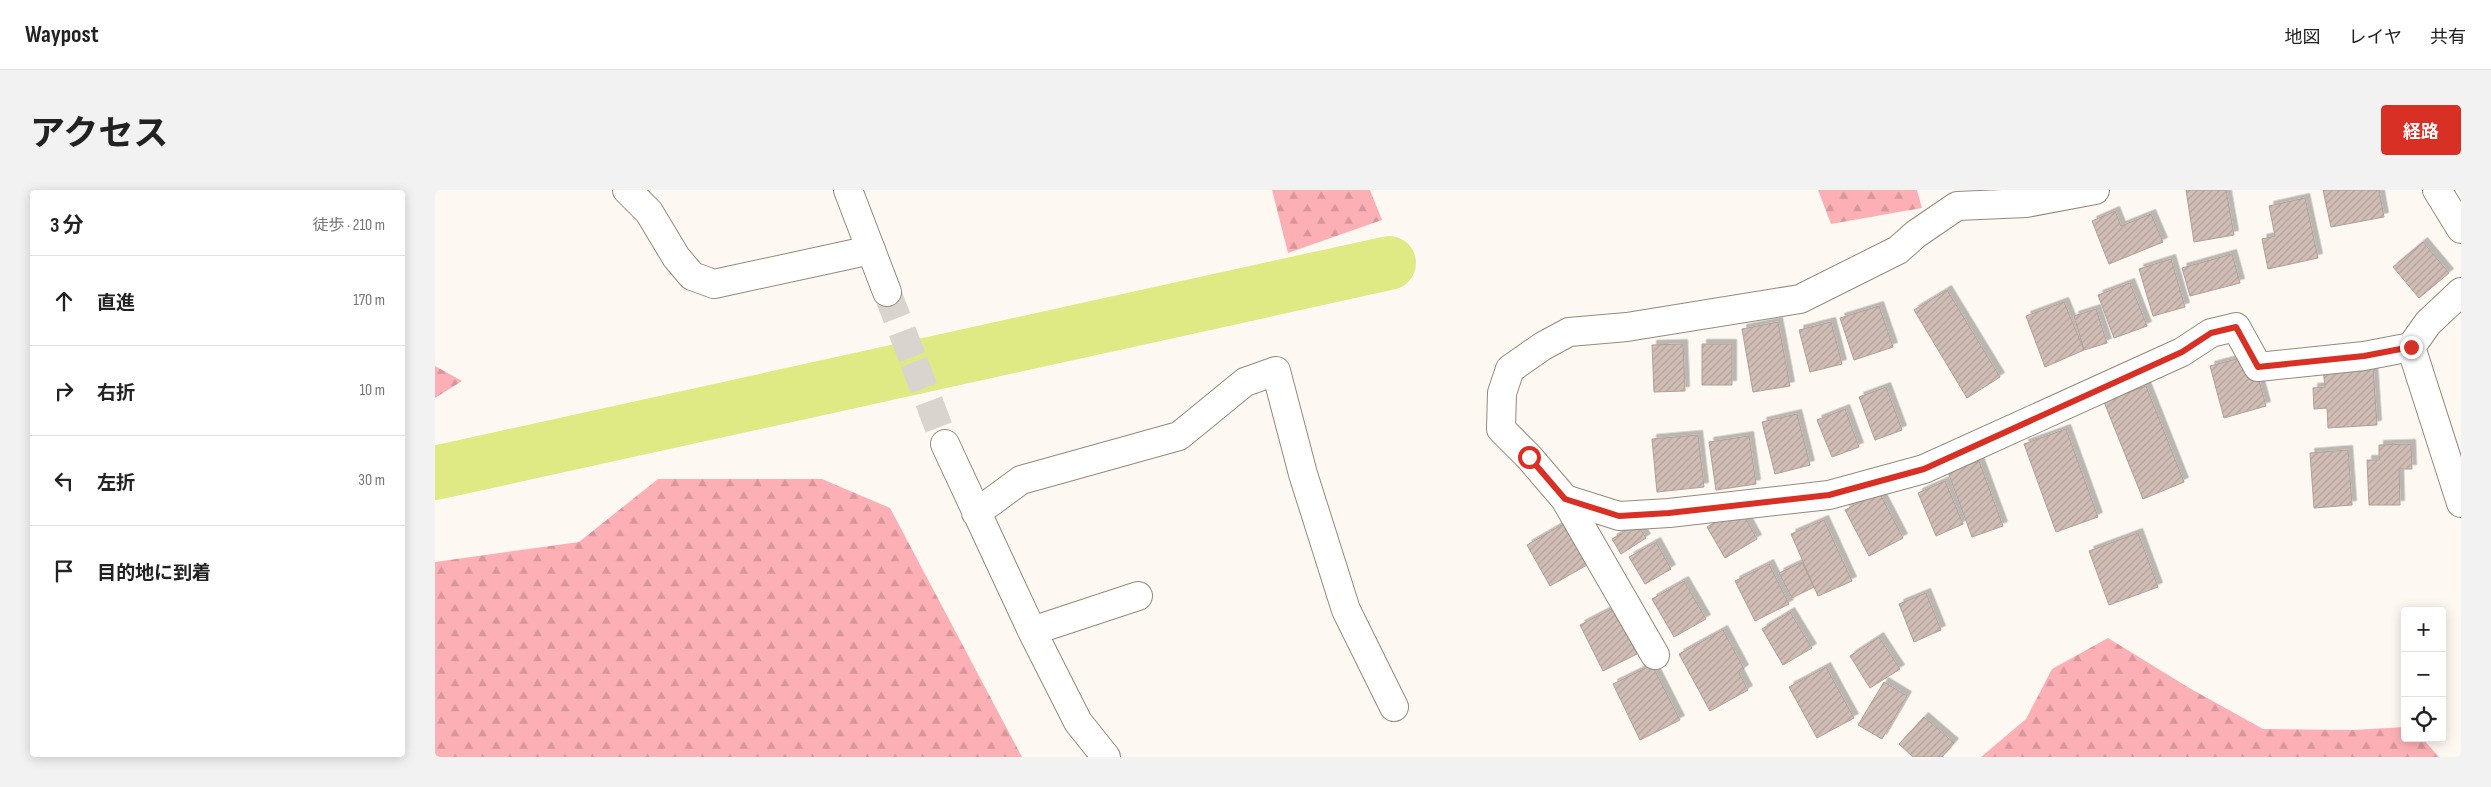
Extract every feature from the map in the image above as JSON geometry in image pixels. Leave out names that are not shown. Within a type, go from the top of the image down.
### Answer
[{"type":"street","points":[[627,190],[649,212],[676,257],[691,276],[714,284],[871,250]]},
{"type":"street","points":[[848,190],[887,292]]},
{"type":"street","points":[[1655,654],[1565,499],[1529,457],[1501,429],[1502,393],[1510,369],[1543,346],[1569,332],[1627,327],[1800,299],[1898,250],[1955,198],[2026,203],[2095,190]]},
{"type":"street","points":[[2437,190],[2461,229]]},
{"type":"street","points":[[1565,499],[1619,516],[1669,513],[1829,495],[1924,469],[2182,352],[2211,333],[2236,327],[2258,367],[2364,356],[2411,347],[2428,324],[2461,292]]},
{"type":"street","points":[[2411,347],[2461,503]]},
{"type":"street","points":[[976,514],[1021,480],[1179,436],[1245,382],[1276,371],[1303,474],[1346,610],[1393,707]]},
{"type":"street","points":[[945,444],[976,514],[1078,722],[1106,757]]},
{"type":"street","points":[[1032,631],[1138,596]]},
{"type":"green space","points":[[1272,190],[1370,190],[1382,220],[1288,253]]},
{"type":"green space","points":[[1818,190],[1917,190],[1922,208],[1831,224]]},
{"type":"green space","points":[[435,366],[462,381],[435,398]]},
{"type":"green space","points":[[658,479],[822,479],[890,508],[1022,757],[435,757],[435,562],[579,542]]},
{"type":"green space","points":[[2108,638],[2191,689],[2263,729],[2353,730],[2401,727],[2401,742],[2426,742],[2439,757],[1981,757],[2026,719],[2052,669]]},
{"type":"building","points":[[2186,190],[2226,190],[2234,235],[2194,242]]},
{"type":"building","points":[[2323,190],[2379,190],[2384,217],[2331,227]]},
{"type":"building","points":[[2305,198],[2318,258],[2268,269],[2262,239],[2275,236],[2269,206]]},
{"type":"building","points":[[2115,211],[2121,226],[2151,214],[2163,242],[2109,264],[2092,221]]},
{"type":"building","points":[[2423,242],[2449,273],[2419,298],[2393,267]]},
{"type":"building","points":[[2232,254],[2240,283],[2190,296],[2182,268]]},
{"type":"building","points":[[2171,259],[2185,307],[2153,316],[2139,269]]},
{"type":"building","points":[[2130,283],[2147,326],[2114,338],[2098,295]]},
{"type":"building","points":[[1947,290],[2000,377],[1967,398],[1914,310]]},
{"type":"building","points":[[2064,302],[2084,350],[2045,367],[2026,316]]},
{"type":"building","points":[[1879,306],[1893,347],[1854,360],[1840,318]]},
{"type":"building","points":[[2096,309],[2107,343],[2084,350],[2074,316]]},
{"type":"building","points":[[1778,322],[1790,386],[1753,392],[1742,329]]},
{"type":"building","points":[[1831,322],[1842,364],[1810,372],[1799,330]]},
{"type":"building","points":[[1683,344],[1685,391],[1654,392],[1652,345]]},
{"type":"building","points":[[1702,344],[1732,344],[1732,385],[1702,385]]},
{"type":"building","points":[[2252,355],[2266,406],[2224,418],[2210,366]]},
{"type":"building","points":[[2373,366],[2377,425],[2328,428],[2327,408],[2314,409],[2313,388],[2325,387],[2323,369]]},
{"type":"building","points":[[2146,386],[2184,482],[2143,499],[2104,402]]},
{"type":"building","points":[[1886,387],[1902,430],[1875,440],[1859,397]]},
{"type":"building","points":[[1845,409],[1859,447],[1832,457],[1817,420]]},
{"type":"building","points":[[1797,414],[1810,465],[1775,474],[1762,422]]},
{"type":"building","points":[[2066,429],[2098,517],[2056,532],[2024,444]]},
{"type":"building","points":[[1698,435],[1704,487],[1657,492],[1652,439]]},
{"type":"building","points":[[1749,436],[1756,484],[1716,490],[1709,442]]},
{"type":"building","points":[[2411,444],[2412,469],[2399,469],[2400,505],[2369,505],[2367,460],[2379,460],[2379,445]]},
{"type":"building","points":[[2348,450],[2352,505],[2314,508],[2310,453]]},
{"type":"building","points":[[1979,461],[2003,526],[1972,537],[1948,472]]},
{"type":"building","points":[[1945,481],[1963,524],[1936,536],[1918,493]]},
{"type":"building","points":[[1879,492],[1903,538],[1869,556],[1845,510]]},
{"type":"building","points":[[1740,508],[1757,539],[1725,558],[1707,527]]},
{"type":"building","points":[[1824,520],[1852,581],[1818,596],[1791,534]]},
{"type":"building","points":[[1563,524],[1587,565],[1550,586],[1527,545]]},
{"type":"building","points":[[1637,524],[1646,538],[1621,554],[1612,539]]},
{"type":"building","points":[[2138,533],[2158,587],[2109,605],[2089,551]]},
{"type":"building","points":[[1656,542],[1671,569],[1645,584],[1629,557]]},
{"type":"building","points":[[1802,562],[1814,587],[1792,598],[1779,573]]},
{"type":"building","points":[[1769,564],[1789,604],[1755,621],[1735,581]]},
{"type":"building","points":[[1684,581],[1706,619],[1674,637],[1652,599]]},
{"type":"building","points":[[1926,593],[1941,630],[1914,642],[1899,604]]},
{"type":"building","points":[[1613,608],[1637,654],[1603,671],[1580,625]]},
{"type":"building","points":[[1790,612],[1812,648],[1783,665],[1762,629]]},
{"type":"building","points":[[1723,630],[1744,669],[1739,673],[1748,690],[1710,711],[1679,654]]},
{"type":"building","points":[[1879,637],[1900,669],[1870,688],[1850,656]]},
{"type":"building","points":[[1652,665],[1680,720],[1640,740],[1613,684]]},
{"type":"building","points":[[1826,667],[1854,718],[1817,738],[1789,687]]},
{"type":"building","points":[[1884,682],[1907,696],[1882,739],[1858,725]]},
{"type":"building","points":[[1924,717],[1954,743],[1942,757],[1913,757],[1899,744]]},
{"type":"waterway","points":[[435,473],[1389,263]]},
{"type":"tunnel","points":[[887,292],[914,362]]},
{"type":"tunnel","points":[[914,362],[945,444]]},
{"type":"route","points":[[1529,457],[1565,499],[1619,516],[1669,513],[1829,495],[1924,469],[2182,352],[2211,333],[2236,327],[2258,367],[2364,356],[2411,347]]}]
